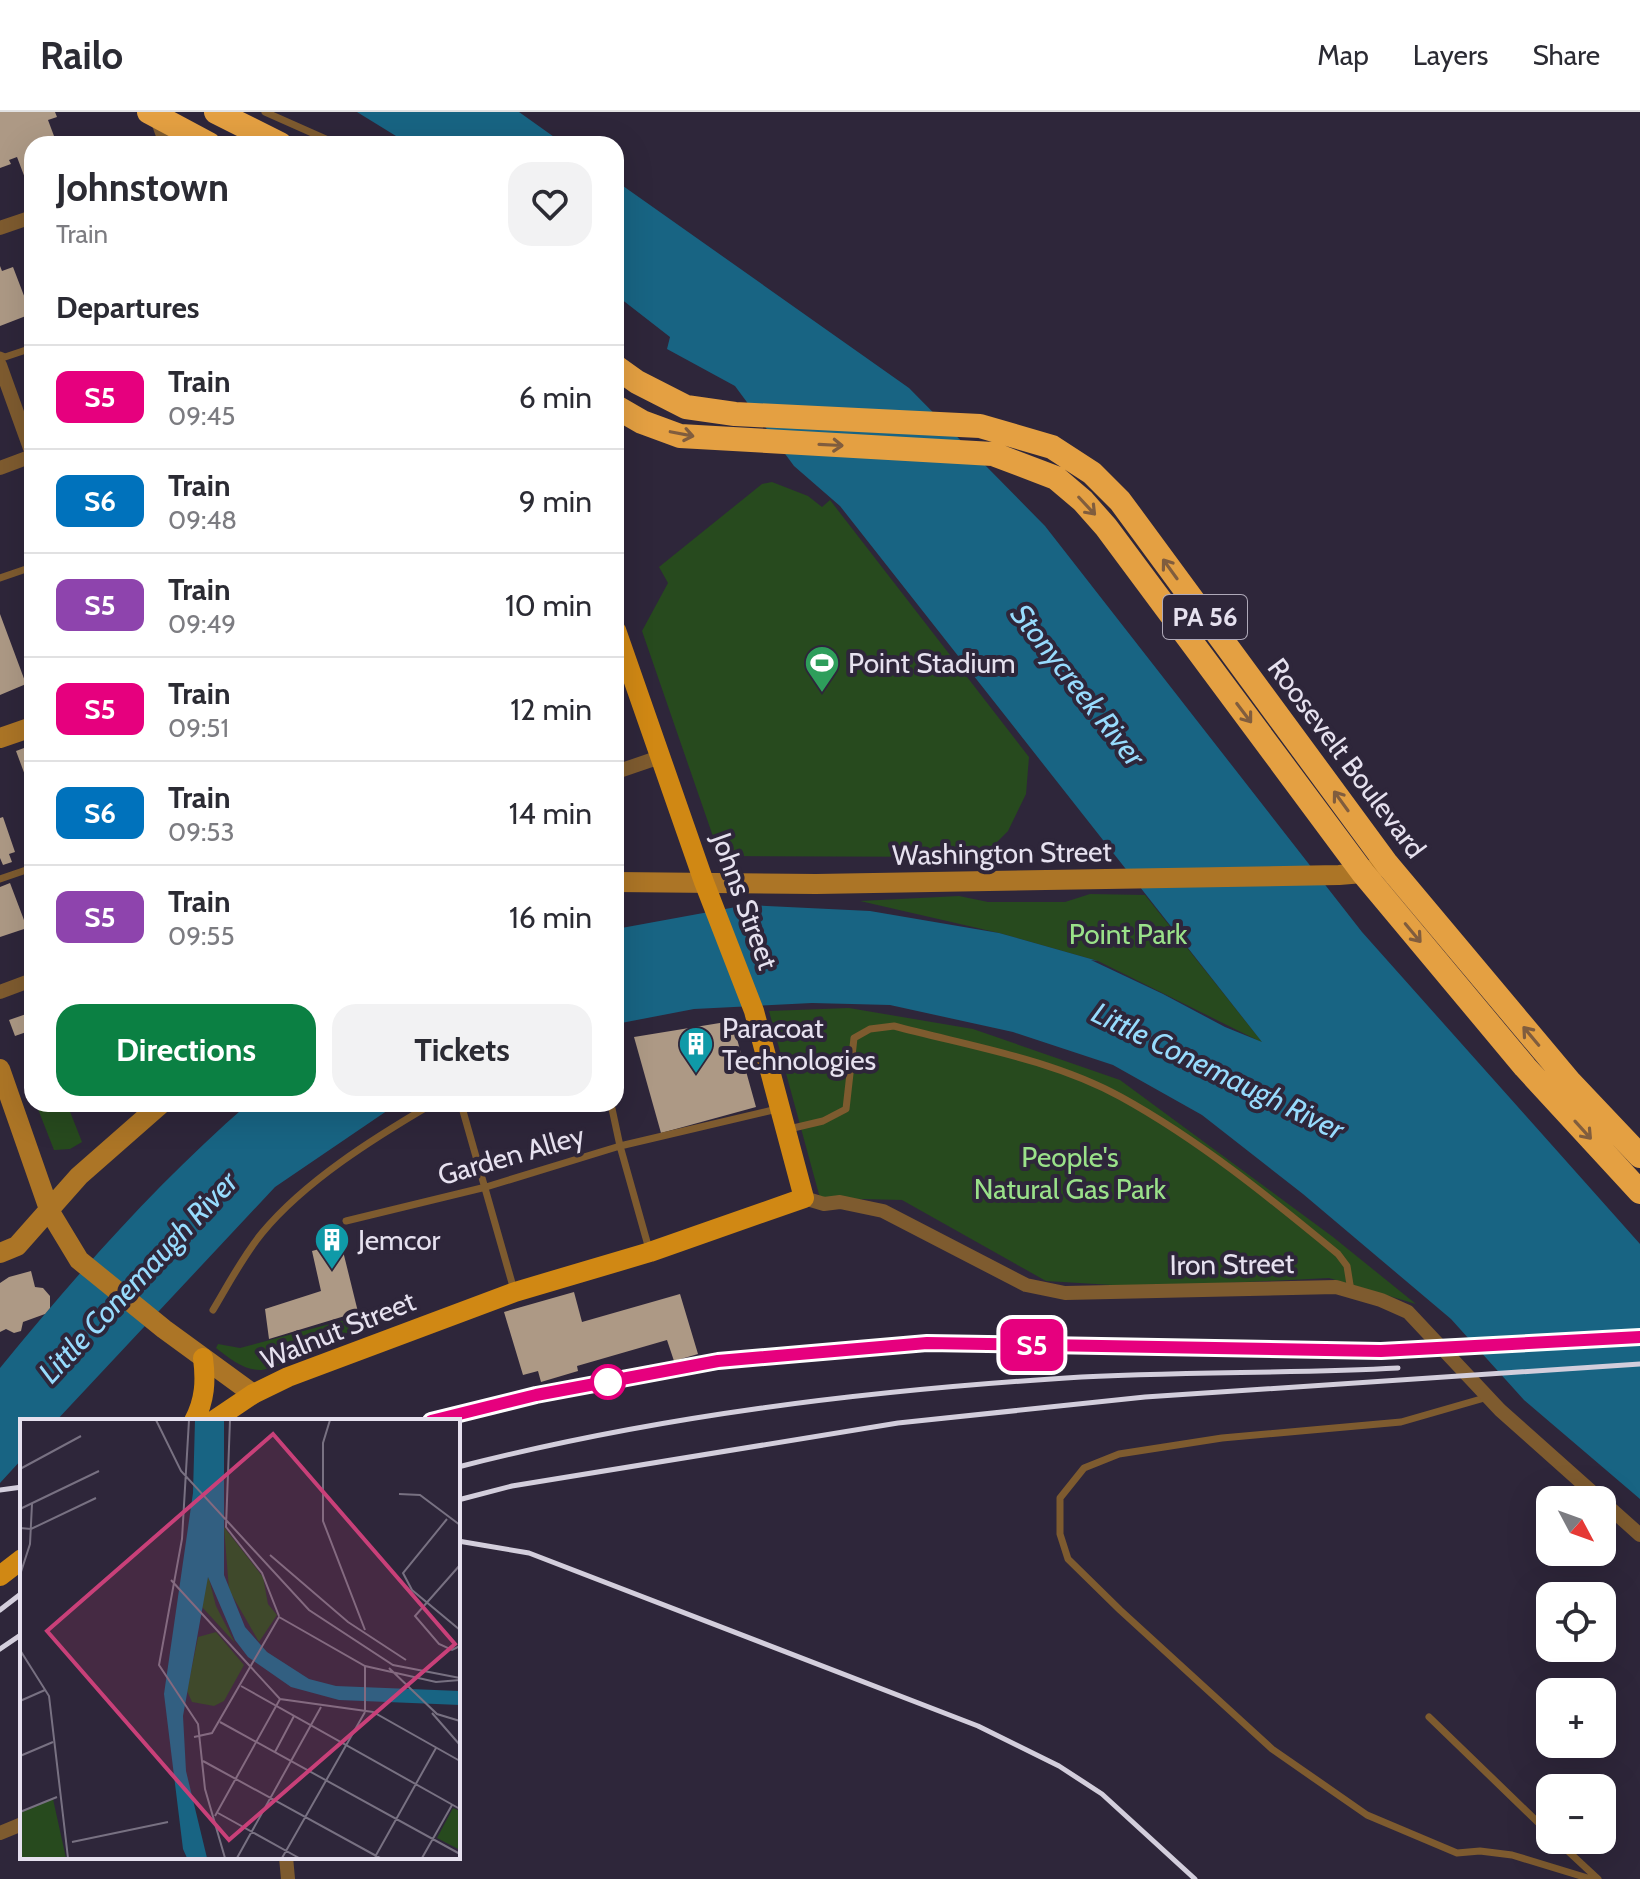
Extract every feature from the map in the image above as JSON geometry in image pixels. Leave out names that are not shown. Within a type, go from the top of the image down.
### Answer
[{"type":"highway","points":[[216,112],[264,136]]},
{"type":"highway","points":[[152,114],[191,136]]},
{"type":"highway","name":"Roosevelt Boulevard","points":[[624,373],[686,407],[735,414],[980,426],[1052,447],[1092,473],[1120,501],[1387,864],[1569,1081],[1640,1156]]},
{"type":"highway","name":"Roosevelt Boulevard","points":[[624,412],[680,436],[993,454],[1056,478],[1083,501],[1106,527],[1351,874],[1640,1192]]},
{"type":"main road","name":"Johns Street","points":[[624,653],[704,882],[752,1007],[804,1198]]},
{"type":"main road","points":[[0,738],[24,730]]},
{"type":"main road","name":"Washington Street","points":[[624,882],[816,884],[1351,874],[1387,864]]},
{"type":"main road","name":"Walnut Street","points":[[0,1069],[50,1212],[79,1260],[164,1329],[253,1394],[288,1377],[515,1292],[650,1252],[804,1198]]},
{"type":"main road","points":[[0,1253],[17,1246],[79,1176],[149,1112]]},
{"type":"main road","points":[[195,1419],[204,1399],[203,1358]]},
{"type":"main road","points":[[216,1419],[253,1394]]},
{"type":"main road","points":[[0,1576],[20,1561]]},
{"type":"street","points":[[206,136],[216,112]]},
{"type":"street","points":[[152,114],[162,136]]},
{"type":"street","points":[[0,228],[24,220]]},
{"type":"street","points":[[0,365],[24,432]]},
{"type":"street","points":[[0,468],[24,458]]},
{"type":"street","points":[[624,769],[660,757]]},
{"type":"street","points":[[0,992],[24,983]]},
{"type":"street","name":"Iron Street","points":[[804,1198],[824,1204],[840,1202],[883,1211],[1026,1285],[1065,1293],[1336,1287],[1381,1300],[1408,1312],[1488,1397],[1587,1486]]},
{"type":"street","name":"Iron Street","points":[[1616,1513],[1640,1535]]},
{"type":"street","points":[[0,1833],[20,1825]]},
{"type":"street","points":[[286,1859],[288,1879]]},
{"type":"lane","points":[[265,112],[319,136]]},
{"type":"lane","points":[[0,355],[5,357],[24,351]]},
{"type":"lane","points":[[0,578],[24,570]]},
{"type":"lane","points":[[0,879],[24,871]]},
{"type":"lane","points":[[787,1129],[823,1121],[846,1109],[854,1038],[870,1029],[894,1026],[1050,1067],[1119,1096],[1213,1155],[1338,1254],[1347,1266],[1351,1291]]},
{"type":"lane","name":"Garden Alley","points":[[346,1221],[486,1187],[620,1146],[781,1108]]},
{"type":"lane","points":[[213,1310],[260,1235],[288,1204],[352,1156],[420,1112]]},
{"type":"lane","points":[[463,1112],[515,1292]]},
{"type":"lane","points":[[613,1112],[650,1252]]},
{"type":"lane","points":[[1488,1397],[1401,1422],[1222,1438],[1119,1454],[1084,1468],[1060,1498],[1060,1534],[1068,1559],[1167,1653],[1272,1749],[1367,1815],[1457,1853],[1480,1851],[1512,1855],[1591,1879]]},
{"type":"lane","points":[[1429,1717],[1536,1820]]},
{"type":"lane","points":[[1571,1854],[1598,1879]]},
{"type":"green space","name":"Point Stadium","points":[[772,482],[808,496],[822,507],[830,500],[1029,757],[1026,794],[1008,831],[982,857],[725,856],[717,848],[642,631],[668,583],[659,567],[762,484]]},
{"type":"green space","name":"Point Park","points":[[1090,894],[1145,895],[1263,1043],[1098,961],[999,933],[860,901],[959,896],[988,902],[1065,902]]},
{"type":"green space","name":"People's Natural Gas Park","points":[[849,1008],[973,1029],[1120,1080],[1333,1237],[1416,1304],[1329,1278],[1145,1287],[1046,1281],[902,1200],[820,1198],[769,1011]]},
{"type":"green space","points":[[39,1112],[70,1112],[82,1142],[70,1149],[54,1150]]},
{"type":"green space","points":[[367,1314],[368,1322],[297,1358],[269,1368],[248,1368],[216,1348],[218,1344],[240,1348]]},
{"type":"water","points":[[357,112],[519,112],[553,136],[396,136]]},
{"type":"water","points":[[624,187],[909,388],[1045,526],[1362,932],[1640,1244],[1640,1499],[1524,1400],[1451,1319],[1303,1194],[1202,1115],[1113,1065],[1013,1032],[890,1005],[812,1003],[694,1009],[624,1022],[624,928],[747,905],[870,911],[999,933],[1098,961],[1091,960],[1225,1027],[1262,1042],[840,506],[794,466],[735,386],[667,349],[670,337],[624,301]]},
{"type":"water","name":"Little Conemaugh River","points":[[239,1112],[385,1112],[275,1187],[58,1419],[20,1419],[20,1461],[0,1483],[0,1368],[118,1231]]},
{"type":"building","points":[[0,112],[55,112],[57,117],[48,120],[54,136],[24,136],[24,175],[17,157],[9,160],[11,164],[0,168]]},
{"type":"building","points":[[0,266],[2,271],[13,267],[24,296],[24,317],[0,326]]},
{"type":"building","points":[[0,614],[24,685],[0,695]]},
{"type":"building","points":[[24,748],[24,772],[16,751]]},
{"type":"building","points":[[3,817],[15,852],[9,854],[12,862],[3,865],[0,858],[0,818]]},
{"type":"building","points":[[10,883],[24,920],[24,929],[0,937],[0,887]]},
{"type":"building","points":[[24,1015],[24,1033],[15,1036],[9,1020]]},
{"type":"building","name":"Paracoat Technologies","points":[[732,1021],[756,1107],[661,1133],[634,1037]]},
{"type":"building","name":"Jemcor","points":[[341,1243],[358,1312],[269,1339],[265,1309],[321,1291],[312,1251]]},
{"type":"building","points":[[31,1271],[35,1287],[43,1288],[50,1296],[50,1308],[45,1314],[23,1322],[21,1331],[14,1333],[6,1329],[0,1332],[0,1283]]},
{"type":"building","points":[[574,1292],[582,1322],[680,1294],[698,1354],[674,1361],[667,1340],[577,1366],[578,1371],[541,1382],[538,1371],[523,1375],[504,1312]]},
{"type":"railway","points":[[438,1419],[536,1395],[718,1361],[927,1343],[1381,1351],[1640,1337]]},
{"type":"railway","points":[[460,1499],[512,1486],[898,1423],[1145,1397],[1640,1364]]},
{"type":"railway","points":[[460,1467],[608,1433],[836,1398],[989,1383],[1108,1376],[1398,1368]]},
{"type":"railway","points":[[0,1490],[20,1487]]},
{"type":"railway","points":[[460,1541],[529,1553],[978,1726],[1059,1766],[1102,1794],[1195,1879]]},
{"type":"railway","points":[[0,1610],[20,1595]]},
{"type":"railway","points":[[0,1649],[20,1635]]},
{"type":"train","name":"S5","points":[[439,1419],[536,1395],[718,1361],[927,1343],[1381,1351],[1640,1337]]},
{"type":"place","name":"Point Stadium","points":[[822,694]]},
{"type":"place","name":"Paracoat Technologies","points":[[696,1075]]},
{"type":"place","name":"Jemcor","points":[[332,1271]]},
{"type":"water label","name":"Stonycreek River","points":[[1078,685]]}]
